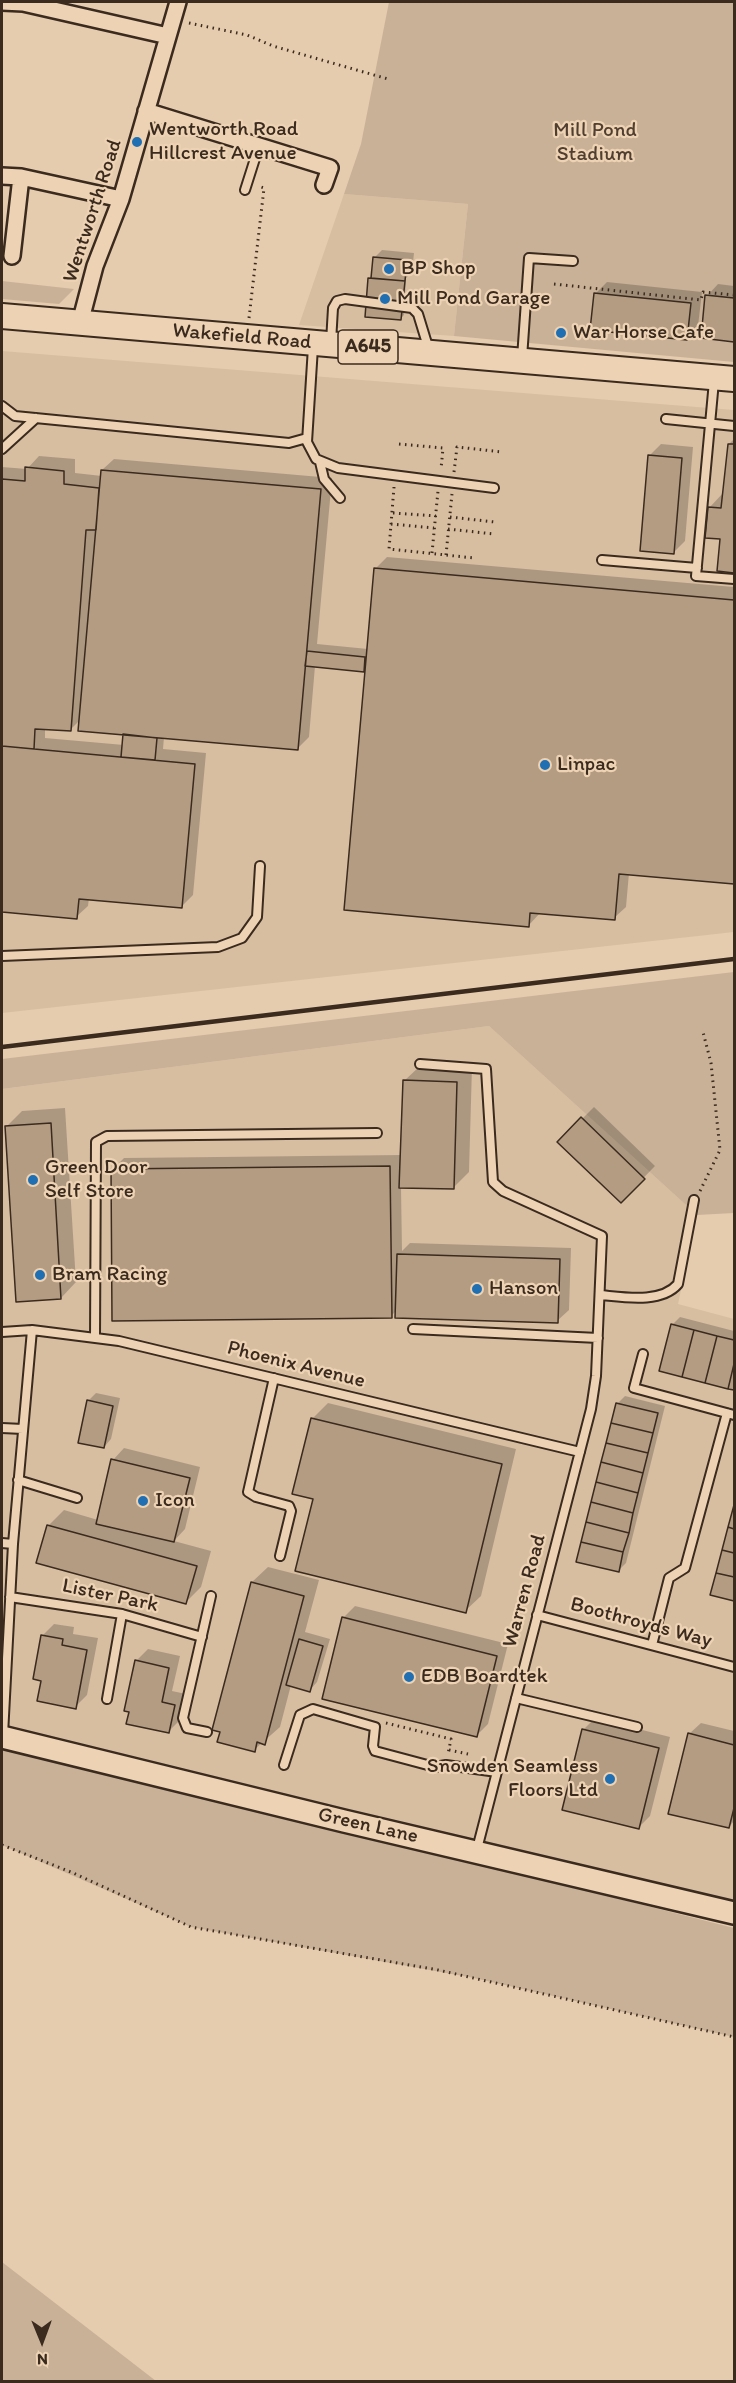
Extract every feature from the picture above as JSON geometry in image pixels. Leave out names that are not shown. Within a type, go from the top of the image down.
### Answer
[{"type":"main road","name":"Wakefield Road","points":[[2,317],[724,378]]},
{"type":"street","points":[[2,2],[23,3],[168,36]]},
{"type":"street","name":"Wentworth Road","points":[[80,323],[95,266],[121,199],[178,2]]},
{"type":"street","points":[[146,111],[330,168],[324,185]]},
{"type":"street","points":[[2,176],[21,177],[121,199]]},
{"type":"street","points":[[12,256],[21,177]]},
{"type":"street","name":"Green Lane","points":[[2,1737],[344,1821],[735,1912]]},
{"type":"lane","points":[[246,186],[259,146]]},
{"type":"lane","points":[[522,360],[529,258],[573,261]]},
{"type":"lane","points":[[429,352],[418,314],[412,308],[345,299],[337,301],[322,343],[307,438],[312,454],[320,462],[338,468],[395,478],[494,488]]},
{"type":"lane","points":[[724,378],[710,423],[696,576],[735,579]]},
{"type":"lane","points":[[2,406],[15,416],[289,443],[307,438]]},
{"type":"lane","points":[[2,449],[36,418]]},
{"type":"lane","points":[[666,419],[735,426]]},
{"type":"lane","points":[[320,462],[324,479],[340,498]]},
{"type":"lane","points":[[602,560],[697,568]]},
{"type":"lane","points":[[2,956],[218,947],[242,938],[257,917],[260,866]]},
{"type":"lane","name":"Warren Road","points":[[420,1064],[486,1069],[493,1182],[503,1191],[602,1236],[598,1338],[591,1409],[476,1851]]},
{"type":"lane","points":[[96,1338],[96,1142],[99,1138],[107,1136],[377,1133]]},
{"type":"lane","points":[[600,1295],[633,1297],[673,1290],[678,1284],[694,1200]]},
{"type":"lane","points":[[412,1329],[598,1338]]},
{"type":"lane","points":[[2,1737],[9,1597],[32,1330]]},
{"type":"lane","name":"Phoenix Avenue","points":[[2,1332],[32,1330],[119,1341],[580,1452]]},
{"type":"lane","points":[[643,1354],[634,1388],[730,1414],[685,1568],[669,1578],[652,1645]]},
{"type":"lane","points":[[274,1378],[248,1492],[256,1497],[289,1506],[291,1512],[280,1556]]},
{"type":"lane","points":[[2,1428],[23,1429]]},
{"type":"lane","points":[[18,1480],[77,1498]]},
{"type":"lane","points":[[2,1543],[13,1544]]},
{"type":"lane","points":[[207,1732],[187,1728],[183,1718],[211,1596]]},
{"type":"lane","name":"Lister Park","points":[[9,1597],[122,1614],[202,1636]]},
{"type":"lane","points":[[107,1699],[122,1614]]},
{"type":"lane","name":"Boothroyds Way","points":[[537,1615],[735,1667]]},
{"type":"lane","points":[[516,1698],[637,1727]]},
{"type":"lane","points":[[284,1766],[300,1715],[313,1709],[375,1727],[373,1746],[375,1750],[435,1767],[446,1765],[497,1772]]},
{"type":"path","points":[[173,19],[248,35],[273,46],[388,79]]},
{"type":"path","points":[[246,186],[264,188],[247,337]]},
{"type":"path","points":[[554,284],[701,300],[703,291],[735,295]]},
{"type":"path","points":[[399,444],[443,448],[432,554]]},
{"type":"path","points":[[395,478],[389,549],[474,558]]},
{"type":"path","points":[[392,513],[436,516]]},
{"type":"path","points":[[450,517],[495,522]]},
{"type":"path","points":[[391,524],[434,528]]},
{"type":"path","points":[[448,529],[494,534]]},
{"type":"path","points":[[694,1200],[720,1150],[711,1063],[703,1032]]},
{"type":"path","points":[[382,1722],[452,1739],[446,1765]]},
{"type":"path","points":[[2,1845],[71,1872],[191,1927],[438,1970],[735,2037]]},
{"type":"shaded area","points":[[344,194],[468,204],[454,336],[299,325]]},
{"type":"shaded area","points":[[2,351],[734,410],[734,932],[2,1013]]},
{"type":"shaded area","points":[[489,1026],[697,1215],[678,1304],[734,1319],[734,1913],[2,1741],[2,1089]]},
{"type":"green space","name":"Mill Pond Stadium","points":[[389,2],[734,2],[734,362],[454,336],[468,204],[344,194],[361,144]]},
{"type":"green space","points":[[2,281],[74,289],[59,304],[2,299]]},
{"type":"green space","points":[[734,972],[734,1213],[697,1215],[489,1026],[2,1089],[2,1059]]},
{"type":"green space","points":[[2,1748],[312,1821],[734,1928],[734,2037],[474,1978],[191,1927],[2,1845]]},
{"type":"green space","points":[[2,2262],[156,2381],[2,2381]]},
{"type":"building","name":"BP Shop","points":[[373,257],[407,260],[405,281],[371,278]]},
{"type":"building","name":"Mill Pond Garage","points":[[368,278],[405,281],[401,320],[365,317]]},
{"type":"building","points":[[594,293],[691,303],[687,340],[590,330]]},
{"type":"building","points":[[705,295],[734,298],[734,342],[701,338]]},
{"type":"building","points":[[728,444],[734,444],[734,573],[717,571],[720,539],[705,538],[708,507],[721,508]]},
{"type":"building","points":[[648,455],[682,458],[674,554],[640,551]]},
{"type":"building","points":[[25,467],[64,471],[64,484],[99,488],[96,530],[86,530],[71,731],[35,729],[34,749],[2,746],[2,479],[25,481]]},
{"type":"building","points":[[101,470],[321,489],[298,750],[78,731]]},
{"type":"building","name":"Linpac","points":[[374,568],[734,600],[734,884],[619,874],[615,920],[530,913],[529,927],[344,910]]},
{"type":"building","points":[[307,651],[365,657],[364,672],[305,666]]},
{"type":"building","points":[[123,734],[157,738],[155,760],[121,757]]},
{"type":"building","points":[[2,746],[195,764],[182,908],[79,899],[77,919],[2,912]]},
{"type":"building","points":[[403,1080],[457,1082],[454,1189],[399,1188]]},
{"type":"building","points":[[581,1117],[645,1179],[621,1203],[557,1142]]},
{"type":"building","points":[[51,1123],[61,1299],[16,1302],[5,1126]]},
{"type":"building","points":[[390,1166],[392,1318],[112,1321],[111,1169]]},
{"type":"building","name":"Hanson","points":[[397,1254],[560,1259],[558,1323],[395,1318]]},
{"type":"building","points":[[671,1324],[694,1330],[682,1377],[659,1371]]},
{"type":"building","points":[[694,1330],[717,1336],[705,1383],[682,1377]]},
{"type":"building","points":[[717,1336],[734,1340],[734,1364],[728,1389],[705,1383]]},
{"type":"building","points":[[734,1364],[734,1390],[728,1389]]},
{"type":"building","points":[[87,1400],[113,1406],[104,1448],[78,1443]]},
{"type":"building","points":[[616,1403],[658,1413],[653,1433],[611,1423]]},
{"type":"building","points":[[311,1418],[502,1464],[466,1613],[295,1571],[313,1499],[292,1494]]},
{"type":"building","points":[[611,1423],[653,1433],[648,1453],[606,1443]]},
{"type":"building","points":[[606,1443],[648,1453],[643,1473],[601,1462]]},
{"type":"building","name":"Icon","points":[[111,1459],[190,1478],[174,1542],[96,1524]]},
{"type":"building","points":[[601,1462],[643,1473],[638,1493],[596,1482]]},
{"type":"building","points":[[596,1482],[638,1493],[633,1513],[591,1502]]},
{"type":"building","points":[[591,1502],[633,1513],[629,1533],[586,1522]]},
{"type":"building","points":[[734,1505],[734,1529],[728,1527]]},
{"type":"building","points":[[586,1522],[629,1533],[623,1552],[581,1542]]},
{"type":"building","points":[[47,1525],[197,1566],[186,1604],[36,1563]]},
{"type":"building","points":[[728,1527],[734,1529],[734,1553],[722,1550]]},
{"type":"building","points":[[581,1542],[623,1552],[619,1572],[576,1562]]},
{"type":"building","points":[[722,1550],[734,1553],[734,1577],[716,1573]]},
{"type":"building","points":[[716,1573],[734,1577],[734,1601],[710,1595]]},
{"type":"building","points":[[251,1582],[304,1596],[265,1745],[257,1742],[255,1752],[217,1742],[220,1732],[212,1730]]},
{"type":"building","name":"EDB Boardtek","points":[[342,1617],[497,1656],[477,1737],[322,1699]]},
{"type":"building","points":[[41,1635],[63,1639],[62,1645],[87,1650],[76,1709],[37,1701],[41,1681],[33,1679]]},
{"type":"building","points":[[299,1639],[323,1646],[310,1692],[286,1685]]},
{"type":"building","points":[[135,1660],[169,1668],[162,1702],[175,1705],[169,1733],[126,1724],[129,1712],[124,1711]]},
{"type":"building","name":"Snowden Seamless Floors Ltd","points":[[582,1729],[659,1748],[639,1829],[562,1810]]},
{"type":"building","points":[[688,1733],[734,1745],[734,1808],[729,1828],[668,1814]]},
{"type":"railway","points":[[2,1047],[734,959]]},
{"type":"place","name":"Wentworth Road Hillcrest Avenue","points":[[137,142]]},
{"type":"place","name":"BP Shop","points":[[389,269]]},
{"type":"place","name":"Mill Pond Garage","points":[[385,299]]},
{"type":"place","name":"War Horse Cafe","points":[[561,333]]},
{"type":"place","name":"Linpac","points":[[545,765]]},
{"type":"place","name":"Green Door Self Store","points":[[33,1180]]},
{"type":"place","name":"Bram Racing","points":[[40,1275]]},
{"type":"place","name":"Hanson","points":[[477,1289]]},
{"type":"place","name":"Icon","points":[[143,1501]]},
{"type":"place","name":"EDB Boardtek","points":[[409,1677]]},
{"type":"place","name":"Snowden Seamless Floors Ltd","points":[[610,1779]]}]
